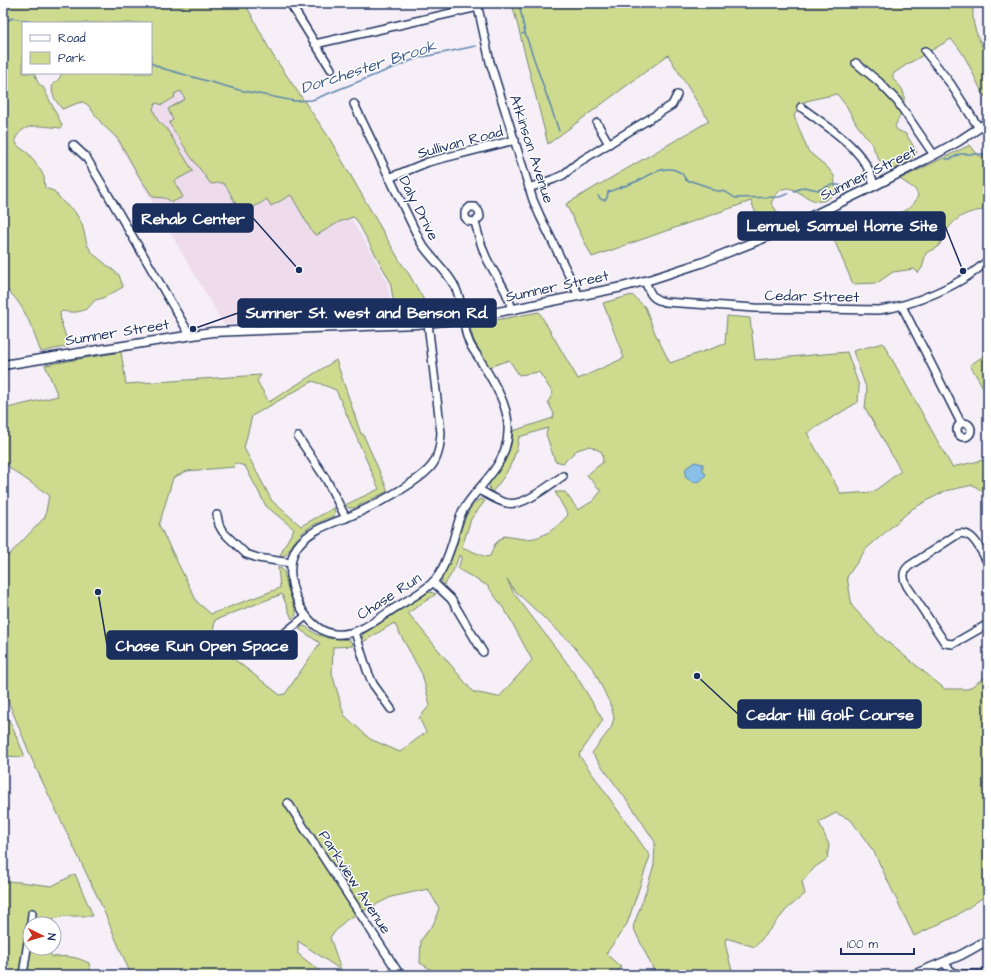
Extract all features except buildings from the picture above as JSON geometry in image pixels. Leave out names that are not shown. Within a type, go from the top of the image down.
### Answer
[{"type":"main road","name":"Sumner Street","points":[[3,365],[190,335],[243,330],[428,323],[464,319],[579,296],[645,280],[701,263],[760,240],[874,186],[934,155],[988,122]]},
{"type":"main road","points":[[913,975],[932,972],[945,962],[988,940]]},
{"type":"street","points":[[290,3],[331,69]]},
{"type":"street","points":[[316,44],[478,5]]},
{"type":"street","name":"Atkinson Avenue","points":[[478,5],[490,62],[529,188],[540,216],[579,296]]},
{"type":"street","points":[[925,51],[950,83],[979,128]]},
{"type":"street","points":[[856,63],[879,82],[903,108],[934,155]]},
{"type":"street","points":[[529,188],[563,175],[579,162],[672,105],[677,95]]},
{"type":"street","name":"Daly Drive","points":[[354,104],[422,245],[449,276],[454,285],[458,294],[464,319]]},
{"type":"street","points":[[801,107],[856,151],[871,172],[874,186]]},
{"type":"street","points":[[597,123],[609,144]]},
{"type":"street","name":"Sullivan Road","points":[[389,178],[440,158],[515,140]]},
{"type":"street","points":[[73,145],[86,157],[190,335]]},
{"type":"street","points":[[475,222],[486,256],[508,294],[512,310]]},
{"type":"street","name":"Cedar Street","points":[[645,280],[651,296],[659,301],[665,302],[791,309],[879,310],[902,306],[924,298],[984,266],[988,260]]},
{"type":"street","points":[[902,306],[962,423]]},
{"type":"street","name":"Chase Run","points":[[428,323],[440,427],[440,446],[438,455],[430,469],[389,497],[346,518],[319,529],[306,538],[297,547],[291,563],[292,580],[300,606],[306,616],[314,624],[327,632],[342,634],[355,632],[364,628],[434,582],[446,562],[461,514],[498,465],[506,449],[508,420],[505,404],[468,340],[464,319]]},
{"type":"street","points":[[298,437],[326,479],[346,518]]},
{"type":"street","points":[[479,490],[506,503],[514,504],[522,502],[562,476]]},
{"type":"street","points":[[217,515],[223,532],[246,554],[258,558],[291,563]]},
{"type":"street","points":[[988,563],[973,538],[962,533],[958,534],[909,566],[905,570],[903,577],[906,586],[945,642],[953,644],[988,624]]},
{"type":"street","points":[[434,582],[451,599],[483,652]]},
{"type":"street","points":[[275,641],[306,616]]},
{"type":"street","points":[[355,632],[370,678],[376,689],[391,709]]},
{"type":"street","name":"Parkview Avenue","points":[[288,803],[400,975]]},
{"type":"street","points":[[32,912],[32,916]]},
{"type":"street","points":[[23,975],[26,956]]},
{"type":"street","points":[[945,962],[948,968],[954,973],[975,975],[988,973]]},
{"type":"shaded area","points":[[152,73],[272,84],[382,271],[387,282],[390,297],[388,317],[224,325],[87,90]]},
{"type":"green space","points":[[3,3],[245,3],[272,54],[328,136],[434,317],[396,316],[390,281],[356,219],[353,217],[339,222],[317,235],[311,230],[291,195],[271,206],[267,199],[253,208],[244,210],[238,206],[225,185],[222,183],[210,183],[169,123],[173,120],[168,109],[185,99],[181,91],[174,94],[175,97],[162,105],[157,103],[155,104],[153,109],[158,121],[166,128],[193,171],[174,181],[183,197],[172,202],[165,198],[153,197],[140,178],[118,139],[102,124],[88,105],[83,102],[62,109],[52,91],[53,84],[59,79],[62,74],[152,74],[152,22],[22,22],[22,74],[35,74],[38,83],[43,87],[62,125],[61,128],[42,126],[29,127],[23,130],[15,140],[18,146],[29,154],[41,171],[44,177],[45,188],[54,191],[63,202],[75,212],[82,224],[87,244],[92,253],[119,275],[123,287],[95,300],[89,307],[83,310],[73,312],[62,311],[60,313],[61,322],[69,346],[41,352],[31,325],[22,308],[17,300],[3,287]]},
{"type":"green space","points":[[512,3],[979,3],[973,8],[973,17],[974,25],[988,64],[988,101],[967,61],[951,39],[893,74],[893,79],[904,93],[904,102],[901,113],[895,126],[897,130],[906,134],[917,152],[904,167],[884,167],[871,143],[857,125],[847,107],[837,94],[810,100],[801,103],[794,116],[808,151],[828,168],[834,176],[836,190],[829,198],[822,201],[815,201],[795,190],[789,188],[783,189],[771,203],[778,213],[774,216],[757,216],[751,201],[592,257],[566,204],[709,121],[668,55],[548,144]]},
{"type":"green space","points":[[970,145],[979,156],[988,156],[988,210],[976,211],[964,215],[954,222],[946,232],[937,248],[926,253],[922,268],[918,273],[914,269],[893,272],[877,283],[853,284],[832,235],[832,230],[836,230],[841,236],[844,236],[852,230],[856,230],[864,236],[870,236],[877,226],[877,221],[884,223],[889,221],[915,202],[918,195],[915,189],[900,179]]},
{"type":"green space","points":[[632,295],[645,307],[655,333],[670,363],[725,344],[727,316],[750,318],[755,360],[847,352],[859,386],[858,402],[807,433],[841,494],[873,492],[901,471],[865,408],[867,390],[853,351],[883,343],[952,467],[988,459],[988,495],[973,485],[945,491],[912,509],[866,549],[847,577],[852,606],[879,635],[945,689],[968,689],[988,675],[988,894],[956,916],[914,936],[874,852],[851,820],[836,813],[819,822],[829,845],[827,859],[815,867],[802,882],[805,894],[787,909],[755,947],[726,938],[725,943],[733,975],[656,975],[633,927],[654,865],[655,842],[634,810],[592,753],[611,728],[614,718],[611,706],[594,670],[570,642],[514,590],[507,579],[513,592],[574,672],[603,720],[579,755],[650,856],[627,924],[606,954],[621,967],[615,975],[440,975],[420,963],[421,940],[434,923],[439,908],[428,889],[391,897],[346,920],[330,937],[341,970],[298,941],[298,954],[325,975],[131,975],[100,902],[33,762],[5,693],[3,695],[3,557],[9,555],[45,517],[49,495],[11,469],[3,458],[3,409],[58,396],[45,365],[121,352],[126,384],[261,375],[257,381],[269,402],[336,360],[361,434],[363,434],[388,491],[354,508],[349,508],[345,505],[379,489],[336,390],[313,381],[252,416],[244,448],[272,501],[301,526],[334,508],[335,513],[333,516],[305,530],[286,555],[280,556],[294,529],[266,506],[245,466],[235,463],[234,467],[187,471],[173,478],[159,525],[197,602],[211,614],[280,588],[278,567],[282,569],[296,615],[292,619],[282,594],[215,620],[213,633],[220,648],[280,695],[285,694],[320,643],[299,629],[303,626],[316,634],[328,638],[350,640],[353,646],[333,647],[332,673],[344,715],[370,739],[400,752],[426,732],[419,718],[430,705],[422,674],[394,623],[363,642],[363,634],[427,593],[430,592],[436,594],[408,613],[473,692],[499,697],[532,660],[508,615],[488,586],[458,569],[462,556],[459,555],[453,571],[444,585],[442,582],[442,577],[452,557],[466,516],[475,502],[481,499],[485,501],[471,519],[462,547],[486,557],[490,556],[495,544],[504,536],[524,539],[539,537],[550,532],[559,524],[568,515],[555,492],[565,492],[578,510],[593,501],[601,491],[587,475],[603,462],[602,452],[590,446],[577,450],[563,463],[555,461],[546,434],[548,428],[519,437],[518,445],[510,467],[492,492],[490,491],[489,484],[508,453],[513,431],[553,418],[554,414],[548,402],[553,393],[539,372],[519,375],[509,360],[489,367],[474,341],[470,328],[474,324],[539,312],[578,379],[624,358],[603,303]]},
{"type":"green space","points":[[988,353],[988,396],[970,365]]},
{"type":"green space","points":[[3,706],[24,754],[23,757],[3,756]]},
{"type":"green space","points":[[75,874],[93,916],[22,916],[22,956],[71,957],[79,959],[89,963],[91,975],[3,975],[3,881],[52,886]]},
{"type":"water","points":[[695,462],[703,464],[703,471],[706,474],[702,480],[697,482],[691,481],[685,477],[686,468]]},
{"type":"waterway","name":"Dorchester Brook","points":[[519,3],[525,33],[522,34]]},
{"type":"waterway","name":"Dorchester Brook","points":[[3,22],[13,18],[31,22]]},
{"type":"waterway","points":[[525,33],[559,131]]},
{"type":"waterway","name":"Dorchester Brook","points":[[152,64],[161,68],[239,90],[294,101],[312,100],[418,58],[476,46]]},
{"type":"waterway","points":[[946,159],[950,159],[960,154],[988,154]]},
{"type":"waterway","points":[[598,196],[602,200],[605,200],[608,192],[665,169],[677,171],[682,174],[687,181],[709,187],[712,190],[726,192],[735,198],[779,197],[788,194]]},
{"type":"waterway","points":[[794,191],[804,187],[818,190],[831,185],[838,185],[853,189]]},
{"type":"place","name":"Rehab Center","points":[[299,270]]},
{"type":"place","name":"Lemuel, Samuel Home Site","points":[[963,271]]},
{"type":"place","name":"Sumner St. west and Benson Rd.","points":[[193,329]]},
{"type":"place","name":"Chase Run Open Space","points":[[98,592]]},
{"type":"place","name":"Cedar Hill Golf Course","points":[[697,676]]}]
